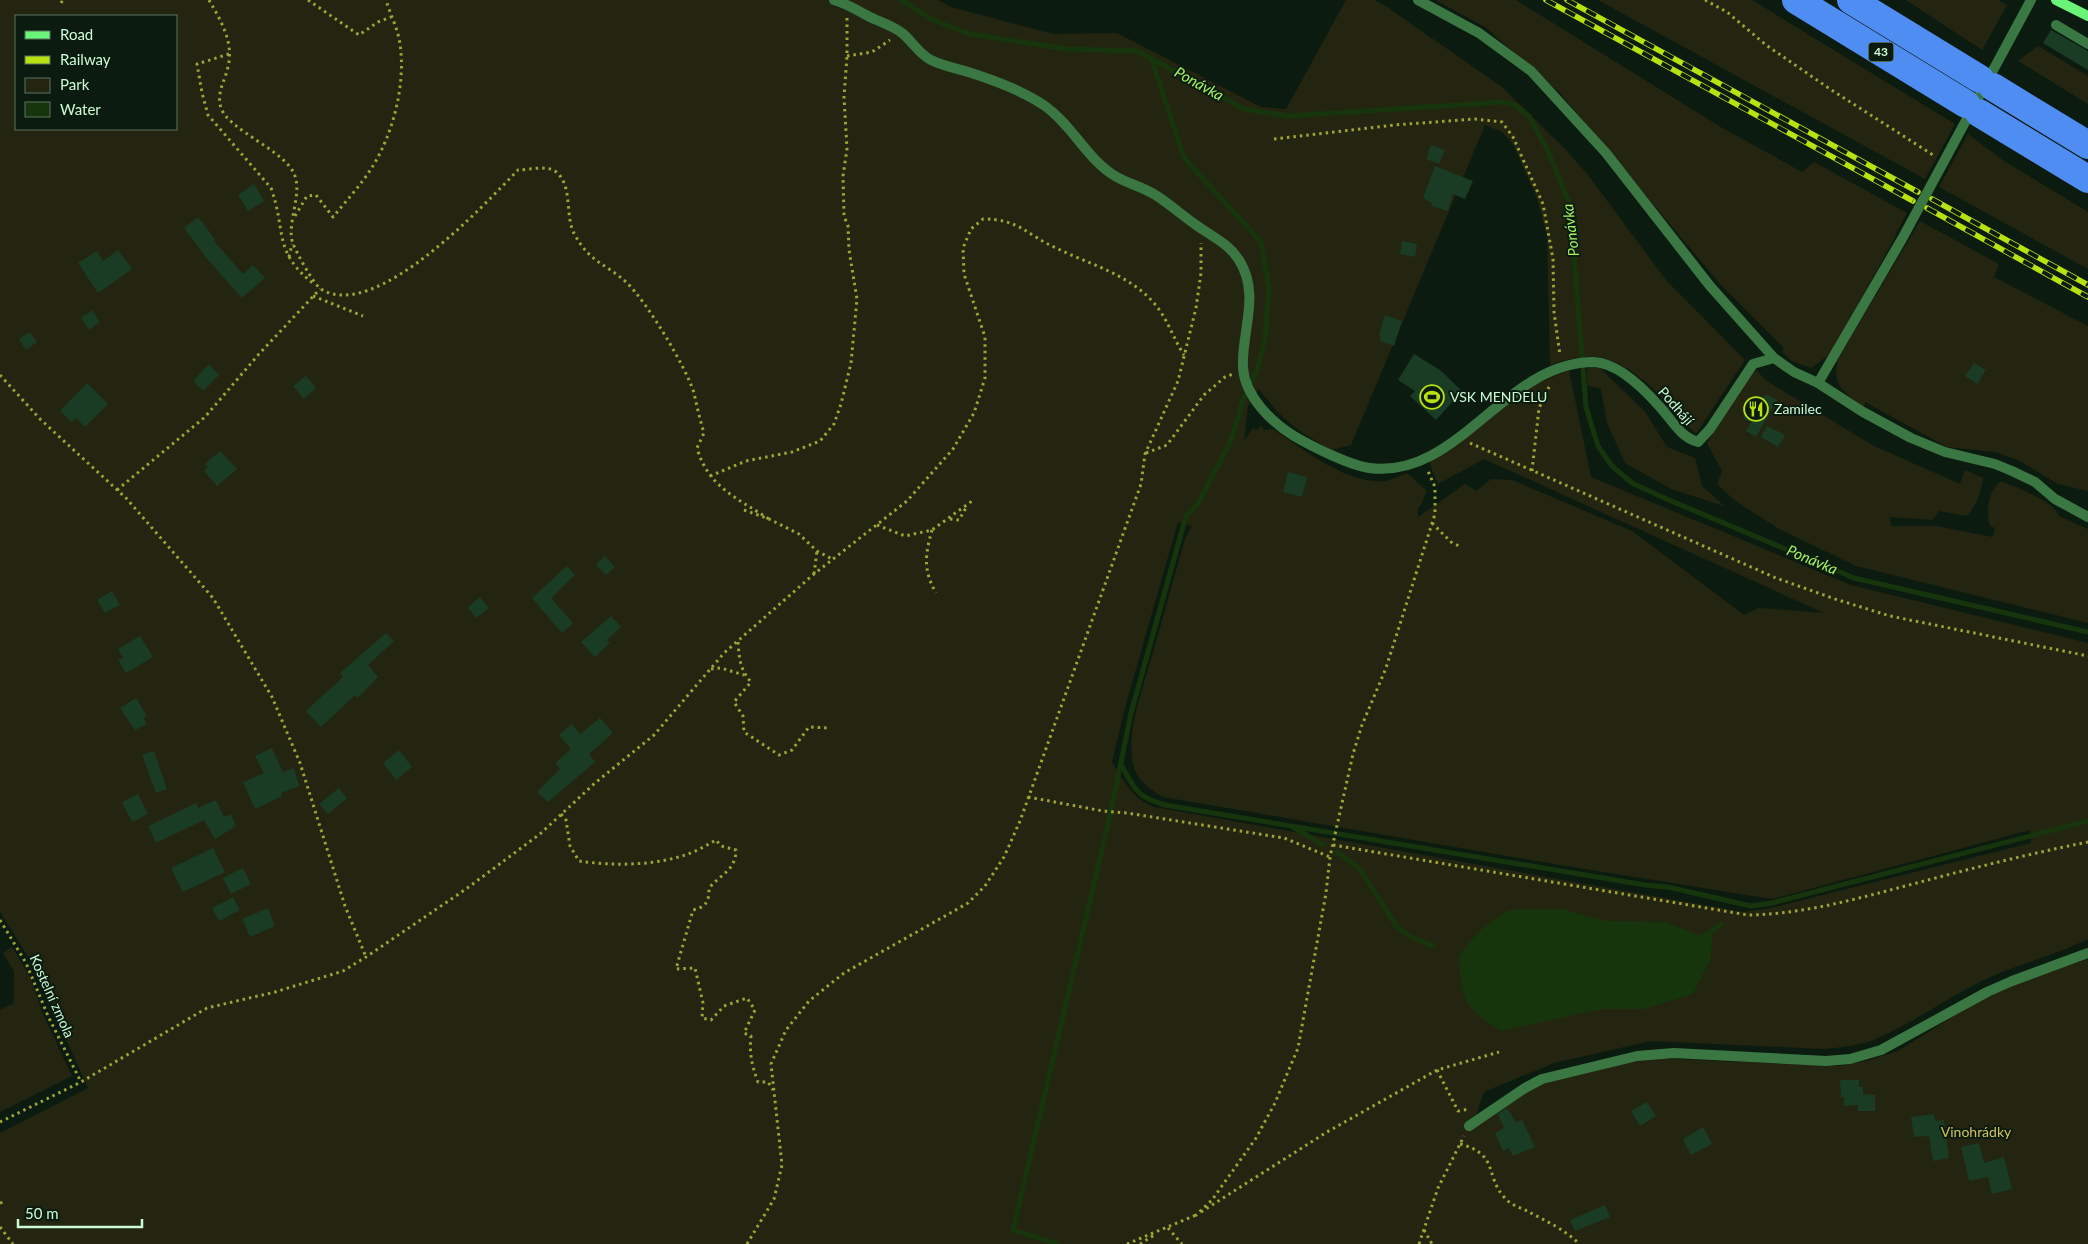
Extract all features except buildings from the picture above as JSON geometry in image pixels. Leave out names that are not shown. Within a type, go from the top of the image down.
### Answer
[{"type":"highway","name":"43","points":[[1796,0],[2088,179]]},
{"type":"highway","name":"43","points":[[1851,0],[2088,145]]},
{"type":"street","points":[[2056,0],[2088,16]]},
{"type":"lane","points":[[834,0],[847,2],[902,33],[930,60],[990,79],[1044,105],[1065,124],[1088,152],[1114,175],[1156,195],[1199,228],[1228,246],[1240,261],[1250,302],[1244,373]]},
{"type":"lane","points":[[1418,0],[1480,33],[1531,71],[1606,153],[1710,286],[1774,358],[1794,372],[1818,383],[1862,412],[1911,438],[1945,452],[1995,464],[2035,482],[2055,499],[2088,517]]},
{"type":"lane","points":[[1818,383],[1902,239],[2031,0]]},
{"type":"lane","points":[[2056,26],[2088,44]]},
{"type":"lane","name":"Podhájí","points":[[1244,373],[1252,394],[1269,417],[1295,436],[1327,453],[1367,468],[1394,468],[1423,459],[1471,428],[1520,387],[1563,366],[1598,362],[1618,370],[1636,382],[1660,407],[1684,437],[1698,442],[1710,429],[1753,364],[1774,358]]},
{"type":"lane","points":[[1469,1126],[1542,1079],[1644,1055],[1674,1053],[1826,1062],[1850,1059],[1881,1050],[2012,981],[2088,953]]},
{"type":"path","points":[[208,0],[223,24],[229,54],[228,66],[219,95],[224,116],[259,140],[288,166],[295,175],[293,242],[289,258]]},
{"type":"path","points":[[308,0],[359,35],[378,22],[391,17]]},
{"type":"path","points":[[294,216],[308,196],[316,195],[333,217],[371,169],[387,137],[398,98],[402,64],[400,41],[386,0]]},
{"type":"path","points":[[1705,0],[1727,12],[1766,45],[1830,89],[1839,93],[1904,137],[1945,158]]},
{"type":"path","points":[[709,476],[746,461],[792,452],[820,441],[834,424],[841,404],[851,363],[857,299],[849,250],[848,226],[844,216],[843,176],[847,149],[844,97],[847,56],[847,2]]},
{"type":"path","points":[[847,56],[872,52],[902,33]]},
{"type":"path","points":[[229,54],[197,64],[208,115],[271,188],[276,202],[282,244],[289,258],[304,276],[320,289],[351,295],[364,292],[419,263],[470,220],[518,170],[545,168],[554,170],[564,184],[574,235],[594,261],[627,283],[637,294],[670,344],[686,375],[694,393],[704,433],[697,448],[703,466],[709,476],[769,519]]},
{"type":"path","points":[[1274,139],[1394,125],[1476,119],[1502,122],[1513,137],[1543,204],[1553,259],[1554,312],[1563,366],[1540,408],[1532,471]]},
{"type":"path","points":[[0,1122],[81,1082],[207,1008],[275,992],[335,973],[366,958],[466,889],[540,834],[654,734],[710,669],[738,641],[814,574],[907,501],[952,449],[974,413],[985,378],[985,336],[964,274],[963,248],[971,229],[983,219],[998,219],[1026,229],[1044,242],[1124,279],[1152,300],[1164,315],[1171,334],[1184,355]]},
{"type":"path","points":[[747,1244],[774,1199],[782,1165],[771,1064],[786,1030],[809,1001],[844,973],[968,903],[985,886],[1004,857],[1028,797],[1141,484],[1145,454],[1178,381],[1196,308],[1201,273],[1199,228]]},
{"type":"path","points":[[293,242],[320,289]]},
{"type":"path","points":[[117,490],[205,417],[259,354],[320,289]]},
{"type":"path","points":[[314,296],[363,316]]},
{"type":"path","points":[[1145,454],[1167,445],[1204,395],[1225,377],[1244,373]]},
{"type":"path","points":[[0,375],[46,424],[117,490],[213,598],[272,697],[300,763],[344,906],[366,958]]},
{"type":"path","points":[[1488,452],[1776,578],[1835,599],[1890,616],[2088,656]]},
{"type":"path","points":[[1195,1216],[1222,1188],[1256,1138],[1275,1103],[1298,1048],[1326,893],[1330,857],[1362,725],[1386,668],[1435,514],[1435,488],[1423,459]]},
{"type":"path","points":[[878,525],[905,536],[932,530],[972,501]]},
{"type":"path","points":[[948,519],[959,520],[967,505]]},
{"type":"path","points":[[744,510],[769,519],[799,534],[817,551],[834,560]]},
{"type":"path","points":[[1432,523],[1451,542],[1459,546]]},
{"type":"path","points":[[932,530],[926,554],[928,579],[936,593]]},
{"type":"path","points":[[814,574],[817,551]]},
{"type":"path","points":[[738,641],[739,658],[745,675],[751,682],[734,702],[743,716],[744,732],[779,755],[792,750],[809,726],[827,728]]},
{"type":"path","points":[[710,669],[721,668],[745,675]]},
{"type":"path","points":[[1028,797],[1102,811],[1137,814],[1284,838],[1330,857]]},
{"type":"path","points":[[561,814],[566,820],[570,846],[579,861],[601,864],[662,860],[688,854],[716,840],[721,846],[736,850],[736,859],[729,870],[709,888],[709,899],[704,907],[693,910],[676,969],[695,968],[703,1003],[702,1018],[711,1020],[724,1006],[747,998],[755,1010],[744,1034],[751,1036],[749,1048],[753,1068],[758,1082],[768,1082],[774,1093]]},
{"type":"path","points":[[1333,845],[1748,916],[1774,915],[1829,906],[2027,854],[2088,842]]},
{"type":"path","name":"Kostelní zmola","points":[[0,920],[26,963],[48,1016],[81,1082]]},
{"type":"path","points":[[1128,1244],[1195,1216],[1257,1179],[1326,1132],[1437,1070],[1499,1052]]},
{"type":"path","points":[[1437,1070],[1458,1111],[1484,1105],[1496,1107]]},
{"type":"path","points":[[1419,1244],[1438,1188],[1469,1126]]},
{"type":"path","points":[[1460,1144],[1474,1148],[1482,1154],[1502,1196],[1510,1203],[1552,1225],[1579,1244]]},
{"type":"path","points":[[0,1227],[13,1244]]},
{"type":"path","points":[[1140,1244],[1168,1228]]},
{"type":"path","points":[[1168,1228],[1182,1244]]},
{"type":"path","points":[[1424,1230],[1432,1244]]},
{"type":"green space","name":"Vinohrádky","points":[[0,0],[938,0],[951,7],[1053,34],[1117,33],[1261,107],[1286,109],[1346,0],[1374,0],[1387,7],[1502,87],[1565,149],[1588,175],[1666,280],[1745,360],[1696,434],[1642,379],[1616,363],[1602,358],[1582,357],[1550,365],[1547,235],[1537,198],[1513,144],[1502,132],[1485,125],[1351,445],[1332,450],[1309,437],[1284,418],[1259,389],[1248,406],[1244,441],[1253,428],[1258,430],[1260,425],[1264,430],[1273,429],[1326,464],[1356,477],[1371,481],[1385,481],[1407,473],[1427,491],[1418,508],[1418,517],[1465,484],[1476,491],[1491,479],[1512,480],[1632,531],[1744,615],[1759,608],[1824,613],[1484,459],[1438,484],[1428,460],[1479,428],[1522,390],[1569,370],[1591,477],[1851,585],[2088,643],[2088,939],[2064,950],[1988,978],[1892,1031],[1859,1044],[1825,1049],[1651,1041],[1554,1063],[1484,1092],[1475,1118],[1479,1125],[1539,1084],[1625,1061],[1653,1058],[1840,1066],[1870,1060],[1898,1051],[1994,991],[2088,959],[2088,1244],[0,1244],[0,1133],[88,1088],[32,963],[0,912]],"holes":[[[1178,522],[1192,526],[1185,539],[1136,709],[1132,737],[1131,751],[1137,774],[1153,791],[1163,797],[1772,899],[2030,830],[2031,843],[1771,908],[1743,912],[1154,807],[1134,794],[1112,762],[1126,704]]]},
{"type":"green space","points":[[1435,0],[1516,0],[1719,126],[1802,172],[1814,162],[1907,213],[1830,354],[1811,368],[1792,361],[1782,352],[1784,348],[1720,284],[1560,93],[1485,27]]},
{"type":"green space","points":[[1598,0],[1752,0],[1955,124],[1925,179]]},
{"type":"green space","points":[[1906,0],[1998,0],[2007,5],[1982,50]]},
{"type":"green space","points":[[2038,46],[2088,76],[2088,104],[2018,61]]},
{"type":"green space","points":[[1968,134],[2004,161],[2088,212],[2088,269],[1939,187]]},
{"type":"green space","points":[[1920,221],[1999,264],[1994,277],[2088,326],[2088,491],[2058,484],[2018,460],[1995,452],[1947,447],[1865,402],[1864,407],[1841,388],[1836,376],[1838,359]]},
{"type":"green space","points":[[1587,368],[1600,368],[1645,412],[1667,447],[1695,458],[1702,486],[1724,506],[1671,489],[1625,463],[1607,423],[1601,389],[1586,385]]},
{"type":"green space","points":[[1756,370],[1767,381],[1872,445],[1960,484],[1965,470],[1983,478],[1978,498],[1967,516],[1939,511],[1933,520],[1890,517],[1891,526],[1936,526],[1993,537],[1995,528],[1990,526],[1988,508],[1990,496],[2001,481],[2042,500],[2050,505],[2059,516],[2088,529],[2088,623],[1856,566],[1779,529],[1734,500],[1717,484],[1722,471],[1707,443],[1742,387]]},
{"type":"green space","points":[[12,947],[30,977],[43,1014],[72,1076],[0,1112],[0,1010],[14,1003],[14,971],[3,953]]},
{"type":"water","points":[[1561,909],[1606,921],[1666,922],[1700,936],[1722,921],[1724,925],[1712,934],[1711,958],[1693,994],[1644,1009],[1601,1009],[1501,1031],[1478,1015],[1466,1001],[1461,983],[1459,956],[1478,932],[1508,910]]},
{"type":"waterway","name":"Ponávka","points":[[901,0],[935,21],[970,34],[1067,49],[1137,51],[1244,109],[1288,116],[1503,102],[1515,105],[1529,116],[1547,149],[1570,205],[1586,407],[1598,446],[1612,466],[1632,483],[1662,497],[1854,578],[2088,632]]},
{"type":"waterway","points":[[1058,1244],[1013,1230],[1111,811],[1131,713],[1186,516],[1198,504],[1232,438],[1243,400],[1257,370],[1265,340],[1269,288],[1261,242],[1184,158],[1151,58]]},
{"type":"waterway","points":[[1121,764],[1137,791],[1148,799],[1165,805],[1645,885],[1668,887],[1751,906],[1772,903],[2088,821]]},
{"type":"waterway","points":[[1293,827],[1323,845]]},
{"type":"waterway","points":[[1337,852],[1360,869],[1397,927],[1407,935],[1433,946]]},
{"type":"railway","points":[[1546,0],[1913,201]]},
{"type":"railway","points":[[1567,0],[1918,192]]},
{"type":"railway","points":[[1932,199],[2088,285]]},
{"type":"railway","points":[[1927,208],[2088,297]]},
{"type":"place","name":"VSK MENDELU","points":[[1432,397]]},
{"type":"place","name":"Zamilec","points":[[1756,409]]}]
